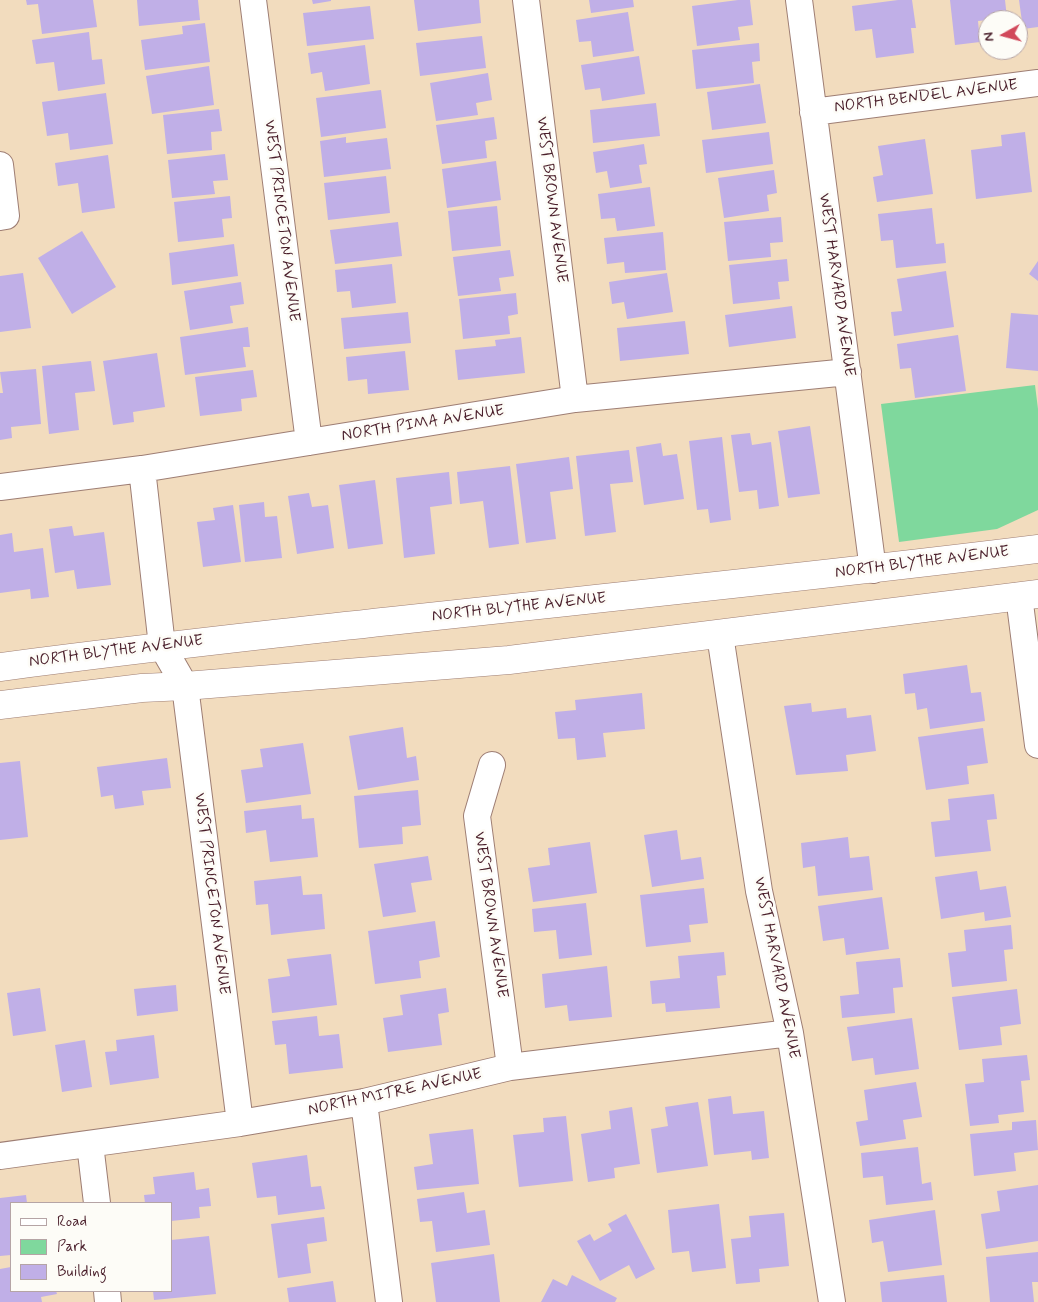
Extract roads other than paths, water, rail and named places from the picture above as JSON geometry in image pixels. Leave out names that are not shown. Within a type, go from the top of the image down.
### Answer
[{"type":"street","name":"WEST PRINCETON AVENUE","points":[[253,0],[309,442]]},
{"type":"street","name":"WEST BROWN AVENUE","points":[[526,0],[575,400]]},
{"type":"street","name":"WEST HARVARD AVENUE","points":[[799,0],[873,570]]},
{"type":"street","name":"NORTH BENDEL AVENUE","points":[[813,112],[1038,83]]},
{"type":"street","points":[[0,165],[3,217]]},
{"type":"street","name":"NORTH PIMA AVENUE","points":[[0,487],[142,469],[575,400],[848,372]]},
{"type":"street","name":"WEST PRINCETON AVENUE","points":[[142,469],[174,666],[240,1123]]},
{"type":"street","name":"NORTH BLYTHE AVENUE","points":[[0,705],[142,688],[174,666],[1038,549]]},
{"type":"street","points":[[1029,595],[1038,745]]},
{"type":"street","name":"NORTH BLYTHE AVENUE","points":[[0,667],[509,660],[1029,595]]},
{"type":"street","name":"WEST HARVARD AVENUE","points":[[720,635],[759,891],[790,1033],[832,1302]]},
{"type":"street","name":"WEST BROWN AVENUE","points":[[492,765],[477,816],[510,1067]]},
{"type":"street","name":"NORTH MITRE AVENUE","points":[[0,1156],[240,1123],[364,1102],[510,1067],[790,1033]]},
{"type":"street","points":[[364,1102],[389,1302]]},
{"type":"street","points":[[90,1144],[97,1202]]}]
